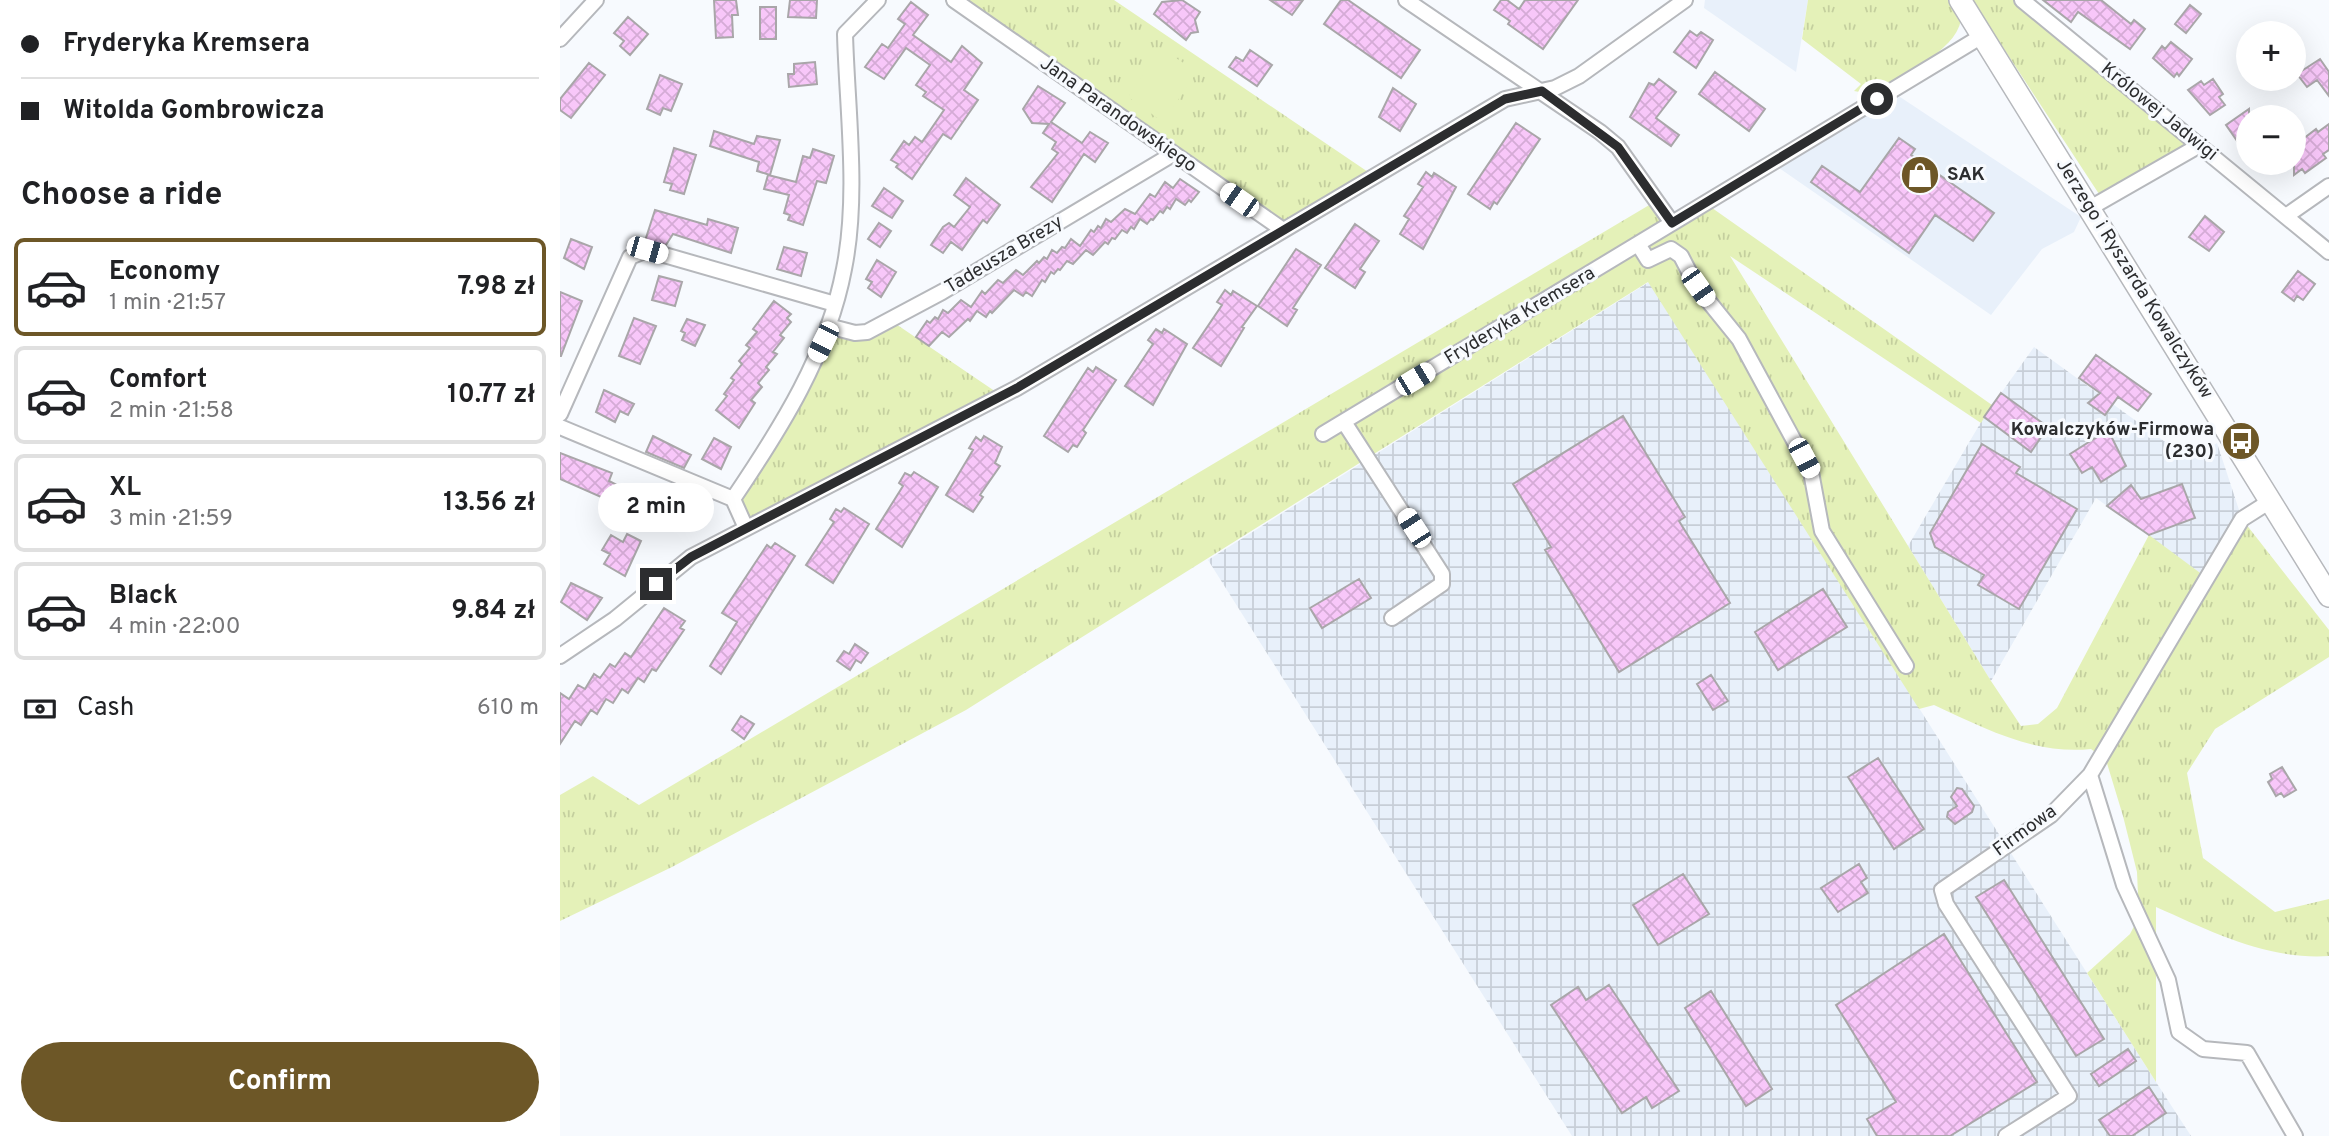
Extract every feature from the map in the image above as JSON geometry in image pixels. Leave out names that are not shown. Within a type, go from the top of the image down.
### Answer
[{"type":"main road","name":"Jerzego i Ryszarda Kowalczyków","points":[[1960,0],[2329,596]]},
{"type":"street","points":[[560,39],[596,0]]},
{"type":"street","points":[[733,499],[783,426],[828,326],[835,304],[845,268],[850,209],[845,34],[877,0]]},
{"type":"street","name":"Jana Parandowskiego","points":[[954,0],[1283,230]]},
{"type":"street","points":[[1406,0],[1542,91],[1618,147],[1672,223]]},
{"type":"street","points":[[560,656],[615,619],[691,557],[1017,388],[1505,99],[1542,91],[1579,76],[1685,0]]},
{"type":"street","name":"Królowej Jadwigi","points":[[2022,0],[2329,251]]},
{"type":"street","name":"Fryderyka Kremsera","points":[[1323,434],[1982,36]]},
{"type":"street","points":[[2091,208],[2200,145]]},
{"type":"street","name":"Tadeusza Brezy","points":[[828,326],[855,333],[867,332],[942,292],[1173,154]]},
{"type":"street","points":[[2286,216],[2329,186]]},
{"type":"street","points":[[1638,244],[1648,260],[1671,249],[1681,256],[1704,296],[1739,339],[1811,472],[1822,531],[1906,666]]},
{"type":"street","points":[[560,414],[630,257],[647,250],[835,304]]},
{"type":"street","points":[[1344,422],[1442,574],[1442,584],[1392,618]]},
{"type":"street","points":[[560,427],[733,499],[746,528]]},
{"type":"street","name":"Firmowa","points":[[2006,1136],[2069,1096],[1946,904],[1942,890],[2051,815],[2090,775],[2242,520],[2272,500]]},
{"type":"street","points":[[2090,775],[2124,885],[2168,980],[2179,1032],[2203,1049],[2246,1053],[2295,1136]]},
{"type":"shaded area","points":[[1705,0],[1808,0],[1796,72],[1704,8]]},
{"type":"shaded area","points":[[1891,91],[2081,217],[2074,232],[2042,249],[1991,315],[1772,163]]},
{"type":"shaded area","points":[[1649,282],[2191,1136],[1572,1136],[1208,560]]},
{"type":"shaded area","points":[[2034,347],[2190,460],[2217,443],[2242,519],[2207,578],[2096,498],[1991,681],[1908,546],[1984,417]]},
{"type":"green space","points":[[954,0],[1114,0],[1374,176],[1283,230]]},
{"type":"green space","points":[[1808,0],[1949,0],[1961,20],[1948,43],[1937,53],[1870,94],[1854,91],[1861,84],[1802,39]]},
{"type":"green space","points":[[1972,0],[2022,0],[2200,145],[2099,194]]},
{"type":"green space","points":[[1161,48],[1197,72],[1163,122],[1128,97]]},
{"type":"green space","points":[[1656,201],[1673,223],[1705,203],[1992,405],[1981,423],[1730,256],[2021,726],[2038,724],[2057,708],[2149,535],[2207,578],[2242,519],[2329,630],[2329,657],[2215,729],[2187,773],[2203,858],[2275,912],[2329,899],[2329,956],[2283,954],[2262,949],[2219,935],[2156,907],[2156,1082],[2087,973],[2130,934],[2139,917],[2137,872],[2106,760],[2091,749],[2049,748],[2010,738],[1934,705],[1919,709],[1648,282],[966,710],[672,867],[560,921],[560,795],[593,776],[639,805]]},
{"type":"green space","points":[[890,320],[1002,396],[746,528],[733,499],[828,326],[854,333]]},
{"type":"building","points":[[714,0],[736,0],[738,15],[732,15],[733,37],[716,38]]},
{"type":"building","points":[[790,0],[817,0],[816,18],[788,17]]},
{"type":"building","points":[[1182,0],[1200,12],[1195,20],[1198,32],[1191,33],[1186,40],[1154,14],[1162,2]]},
{"type":"building","points":[[1270,0],[1303,0],[1292,15]]},
{"type":"building","points":[[1341,0],[1348,0],[1420,50],[1401,78],[1324,24]]},
{"type":"building","points":[[1501,0],[1507,0],[1519,9],[1525,0],[1578,0],[1543,49],[1508,24],[1510,21],[1494,10]]},
{"type":"building","points":[[2043,0],[2101,0],[2131,24],[2134,20],[2145,29],[2130,49],[2078,12],[2071,22]]},
{"type":"building","points":[[911,2],[928,15],[913,35],[951,62],[962,46],[982,63],[964,90],[978,100],[951,139],[943,134],[912,179],[891,160],[904,141],[909,145],[915,137],[922,142],[944,110],[923,96],[926,92],[916,85],[930,65],[906,48],[884,79],[865,67],[882,44],[888,48],[905,24],[898,19]]},
{"type":"building","points":[[2190,5],[2201,14],[2186,33],[2175,24]]},
{"type":"building","points":[[760,7],[776,7],[776,39],[760,39]]},
{"type":"building","points":[[628,17],[648,34],[630,55],[620,46],[624,41],[614,33]]},
{"type":"building","points":[[1690,31],[1697,36],[1701,32],[1713,40],[1696,68],[1674,52]]},
{"type":"building","points":[[2171,42],[2192,59],[2179,76],[2177,73],[2174,77],[2153,58],[2162,46],[2165,49]]},
{"type":"building","points":[[1250,50],[1272,65],[1257,86],[1229,67],[1236,57],[1243,61]]},
{"type":"building","points":[[2320,59],[2329,72],[2329,96],[2317,80],[2307,87],[2306,68]]},
{"type":"building","points":[[815,62],[817,84],[789,87],[788,74],[794,74],[794,64]]},
{"type":"building","points":[[589,63],[605,75],[571,118],[560,110],[560,99]]},
{"type":"building","points":[[1715,72],[1765,109],[1749,131],[1699,94]]},
{"type":"building","points":[[660,75],[682,84],[671,111],[663,108],[660,115],[647,109]]},
{"type":"building","points":[[1659,79],[1676,92],[1656,118],[1679,135],[1671,146],[1630,117],[1649,83],[1654,85]]},
{"type":"building","points":[[2213,79],[2223,94],[2219,97],[2225,105],[2210,115],[2188,90],[2201,81],[2204,85]]},
{"type":"building","points":[[1038,86],[1065,103],[1051,122],[1082,143],[1090,132],[1108,143],[1095,162],[1084,154],[1052,202],[1031,187],[1058,153],[1052,149],[1056,142],[1043,133],[1049,124],[1032,123],[1023,109]]},
{"type":"building","points":[[1393,88],[1416,104],[1400,131],[1379,117]]},
{"type":"building","points":[[2236,118],[2236,139],[2226,125]]},
{"type":"building","points":[[1516,123],[1540,139],[1497,204],[1494,202],[1490,209],[1468,194]]},
{"type":"building","points":[[2329,124],[2329,150],[2323,154],[2326,158],[2306,172],[2306,137],[2316,129],[2318,132]]},
{"type":"building","points":[[714,131],[754,144],[757,136],[780,140],[770,175],[757,171],[759,162],[710,146]]},
{"type":"building","points":[[1899,138],[1915,149],[1911,155],[1994,213],[1973,241],[1935,215],[1909,253],[1811,182],[1822,166],[1860,192]]},
{"type":"building","points":[[674,148],[696,155],[684,194],[670,190],[672,184],[664,182]]},
{"type":"building","points":[[813,149],[834,156],[826,183],[817,181],[803,225],[788,220],[790,215],[784,213],[789,195],[764,189],[768,175],[796,182],[803,156],[810,158]]},
{"type":"building","points":[[1426,172],[1432,177],[1434,173],[1456,187],[1423,249],[1400,234],[1409,219],[1404,216],[1423,187],[1418,184]]},
{"type":"building","points":[[966,178],[1000,205],[987,223],[983,220],[962,250],[951,242],[943,253],[931,245],[943,227],[949,223],[954,227],[970,207],[954,195]]},
{"type":"building","points":[[1180,179],[1199,192],[1191,202],[1189,200],[1185,205],[1176,199],[1170,209],[1167,207],[1163,213],[1160,211],[1147,224],[1140,219],[1134,229],[1131,227],[1127,233],[1122,230],[1115,239],[1112,238],[1108,244],[1105,242],[1093,255],[1086,250],[1073,264],[1067,261],[1060,270],[1054,274],[1051,272],[1032,296],[1026,292],[1023,296],[1014,290],[992,313],[990,311],[986,317],[977,311],[970,321],[968,319],[949,337],[942,332],[929,346],[916,337],[927,321],[930,323],[935,317],[938,319],[943,310],[948,313],[961,300],[971,307],[982,291],[985,294],[998,280],[1003,283],[1016,270],[1023,275],[1037,261],[1039,263],[1044,257],[1047,259],[1052,250],[1057,253],[1062,247],[1065,248],[1071,239],[1080,246],[1091,230],[1094,232],[1098,226],[1101,228],[1106,219],[1111,222],[1125,209],[1135,214],[1150,194],[1155,197],[1165,182],[1173,188]]},
{"type":"building","points":[[884,188],[903,201],[892,218],[872,206]]},
{"type":"building","points":[[655,210],[707,225],[708,219],[738,228],[731,253],[673,234],[666,245],[645,241]]},
{"type":"building","points":[[2205,216],[2224,232],[2209,251],[2189,237]]},
{"type":"building","points":[[879,223],[891,231],[880,247],[868,239]]},
{"type":"building","points":[[1355,224],[1379,241],[1360,269],[1365,272],[1355,288],[1325,268]]},
{"type":"building","points":[[571,239],[592,247],[584,269],[564,258]]},
{"type":"building","points":[[784,247],[807,253],[801,276],[777,269]]},
{"type":"building","points":[[1296,249],[1321,265],[1293,308],[1297,310],[1287,326],[1258,306]]},
{"type":"building","points":[[877,260],[896,272],[881,297],[868,288],[872,282],[866,279]]},
{"type":"building","points":[[2298,271],[2315,284],[2303,300],[2297,296],[2294,301],[2282,292]]},
{"type":"building","points":[[659,276],[682,282],[675,306],[652,300]]},
{"type":"building","points":[[1225,290],[1231,295],[1233,291],[1257,306],[1221,366],[1193,348],[1222,305],[1217,302]]},
{"type":"building","points":[[560,292],[582,301],[561,356],[560,356]]},
{"type":"building","points":[[774,301],[791,314],[787,318],[791,322],[780,335],[784,338],[773,352],[777,354],[766,367],[769,370],[758,383],[762,387],[751,400],[755,403],[739,428],[716,410],[727,396],[724,394],[734,380],[731,378],[742,364],[739,361],[750,348],[746,345],[757,332],[753,329]]},
{"type":"building","points":[[634,318],[656,326],[640,364],[619,356]]},
{"type":"building","points":[[687,319],[705,325],[695,346],[682,340],[685,333],[681,331]]},
{"type":"building","points":[[1156,329],[1162,333],[1164,329],[1187,344],[1153,405],[1125,386],[1153,344],[1148,340]]},
{"type":"building","points":[[2096,355],[2151,394],[2138,411],[2118,397],[2105,415],[2088,403],[2100,393],[2079,378]]},
{"type":"building","points":[[1096,367],[1116,380],[1083,430],[1086,433],[1077,447],[1073,445],[1068,452],[1044,436],[1088,368],[1093,372]]},
{"type":"building","points":[[604,390],[634,404],[628,415],[620,411],[615,422],[596,412]]},
{"type":"building","points":[[2001,393],[2048,427],[2031,452],[1984,417]]},
{"type":"building","points":[[1623,416],[1685,517],[1679,521],[1730,603],[1619,672],[1545,550],[1551,547],[1513,484]]},
{"type":"building","points":[[2108,430],[2126,466],[2101,482],[2092,467],[2082,473],[2070,454]]},
{"type":"building","points":[[653,436],[691,455],[684,468],[646,452]]},
{"type":"building","points":[[984,436],[1002,447],[995,463],[1000,466],[980,495],[983,497],[973,512],[946,495],[973,450],[969,448],[976,437],[981,441]]},
{"type":"building","points":[[714,438],[731,447],[721,469],[702,459]]},
{"type":"building","points":[[1982,444],[2020,467],[2016,473],[2077,509],[2019,609],[1978,585],[1984,575],[1935,547],[1930,533]]},
{"type":"building","points":[[560,453],[612,473],[609,481],[634,494],[626,508],[560,479]]},
{"type":"building","points":[[914,472],[938,487],[902,547],[876,529],[903,486],[899,483],[905,473],[911,476]]},
{"type":"building","points":[[2182,484],[2195,518],[2149,535],[2107,506],[2131,485],[2141,499]]},
{"type":"building","points":[[668,489],[682,496],[679,501],[685,504],[675,522],[645,510],[653,493],[664,499]]},
{"type":"building","points":[[844,508],[869,524],[833,583],[806,565],[834,522],[830,519],[836,509],[841,512]]},
{"type":"building","points":[[627,534],[641,541],[625,576],[604,564],[610,554],[602,550],[611,535],[623,542]]},
{"type":"building","points":[[775,543],[795,556],[721,674],[710,666],[737,622],[722,613],[767,545],[771,548]]},
{"type":"building","points":[[1359,579],[1371,598],[1322,628],[1310,608]]},
{"type":"building","points":[[571,583],[602,598],[587,620],[561,602]]},
{"type":"building","points":[[1823,589],[1847,627],[1778,670],[1755,632]]},
{"type":"building","points":[[664,608],[685,621],[680,628],[684,630],[656,671],[652,669],[644,682],[638,678],[628,693],[622,689],[613,703],[606,699],[597,714],[591,710],[581,725],[575,721],[560,744],[560,693],[569,699],[578,685],[585,689],[594,674],[600,678],[610,664],[615,667],[625,653],[631,657]]},
{"type":"building","points":[[855,644],[868,653],[861,663],[856,660],[850,670],[837,661],[844,651],[849,654]]},
{"type":"building","points":[[1711,675],[1728,701],[1713,710],[1697,684]]},
{"type":"building","points":[[741,716],[754,724],[744,739],[732,730]]},
{"type":"building","points":[[1878,758],[1924,829],[1894,849],[1848,777]]},
{"type":"building","points":[[2282,767],[2296,790],[2284,797],[2281,793],[2276,796],[2268,782],[2272,779],[2270,774]]},
{"type":"building","points":[[1957,788],[1962,789],[1974,806],[1972,812],[1955,824],[1947,817],[1948,812],[1957,806],[1951,797]]},
{"type":"building","points":[[1859,864],[1867,878],[1861,882],[1868,893],[1838,912],[1821,888]]},
{"type":"building","points":[[1683,874],[1709,914],[1658,945],[1633,905]]},
{"type":"building","points":[[2004,880],[2104,1039],[2076,1056],[1976,897]]},
{"type":"building","points":[[1944,934],[2037,1082],[1950,1136],[1877,1136],[1867,1119],[1896,1102],[1836,1005]]},
{"type":"building","points":[[1609,985],[1679,1091],[1652,1108],[1646,1097],[1622,1113],[1551,1005],[1578,987],[1586,1000]]},
{"type":"building","points":[[1711,991],[1772,1089],[1746,1106],[1685,1008]]},
{"type":"building","points":[[2128,1049],[2136,1061],[2099,1086],[2091,1074]]},
{"type":"building","points":[[2149,1087],[2166,1113],[2132,1136],[2110,1136],[2099,1120]]},
{"type":"place","name":"SAK","points":[[1920,175]]},
{"type":"place","name":"Kowalczyków-Firmowa (230)","points":[[2241,441]]},
{"type":"route","points":[[656,584],[691,557],[1017,388],[1505,99],[1542,91],[1600,132],[1618,147],[1672,223],[1877,99]]}]
